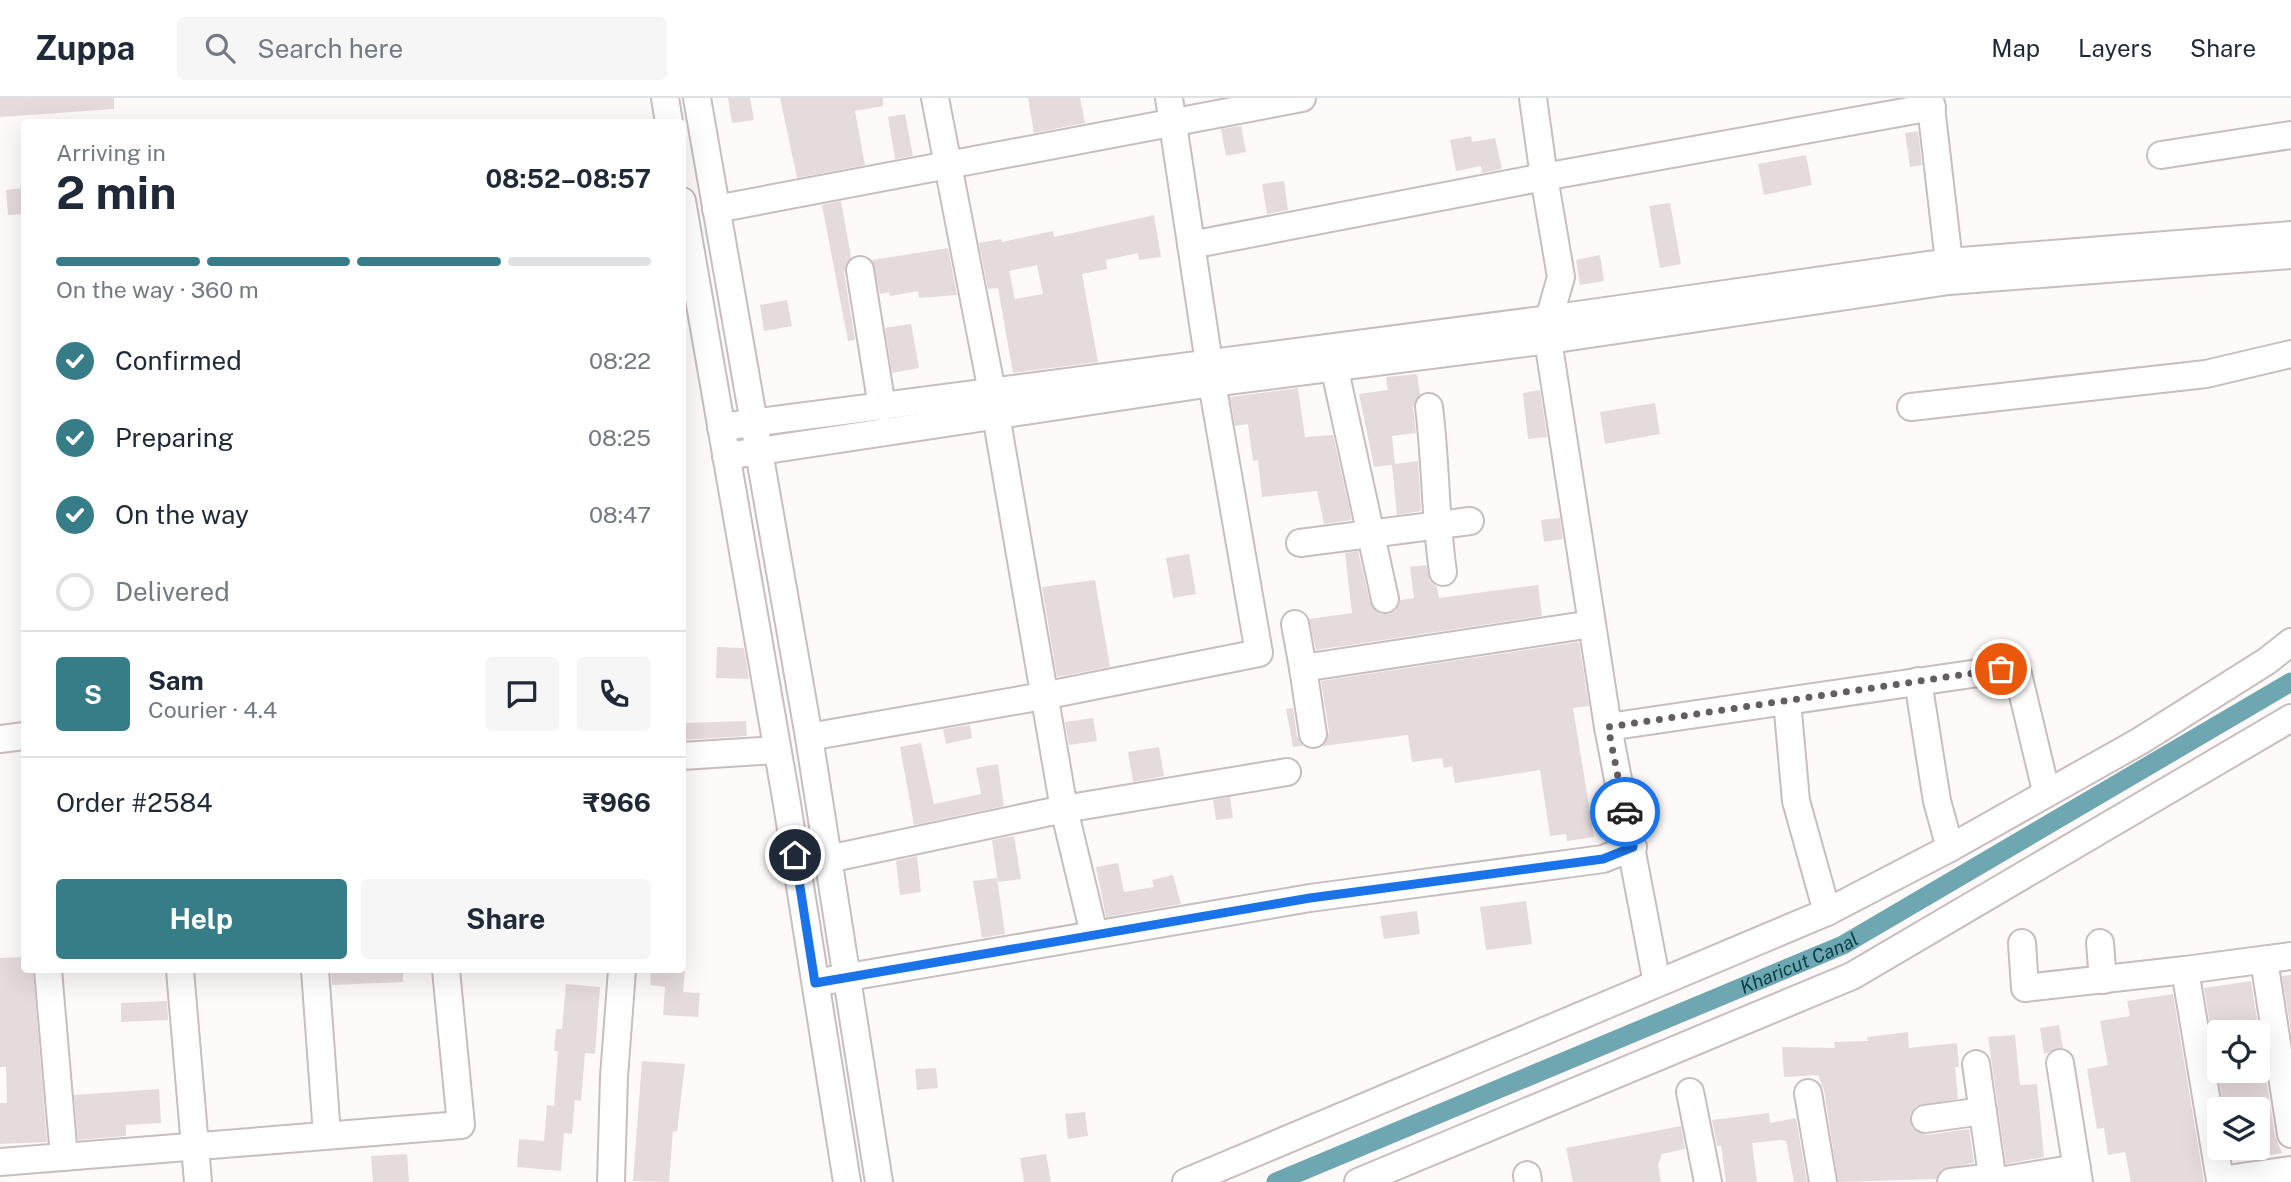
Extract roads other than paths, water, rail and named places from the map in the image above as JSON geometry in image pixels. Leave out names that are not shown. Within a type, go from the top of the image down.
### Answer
[{"type":"street","points":[[665,98],[668,119]]},
{"type":"street","points":[[697,98],[808,737],[879,1182]]},
{"type":"street","points":[[935,98],[994,403],[1064,809],[1094,934]]},
{"type":"street","points":[[716,209],[949,164],[1172,110],[1302,98]]},
{"type":"street","points":[[1534,98],[1560,277],[1548,330],[1608,727],[1657,983]]},
{"type":"street","points":[[1191,245],[1931,103],[1949,262]]},
{"type":"street","points":[[808,737],[1044,696],[1259,653],[1210,373],[1172,110]]},
{"type":"street","points":[[2161,155],[2291,135]]},
{"type":"street","points":[[686,224],[777,750],[847,1182]]},
{"type":"street","points":[[1210,373],[1334,366],[1949,262],[2291,235]]},
{"type":"street","points":[[726,456],[994,403],[1210,373],[1949,281],[2291,255]]},
{"type":"street","points":[[860,270],[882,407]]},
{"type":"street","points":[[1910,407],[2206,374],[2291,354]]},
{"type":"street","points":[[1334,366],[1385,599]]},
{"type":"street","points":[[721,427],[882,407],[994,403]]},
{"type":"street","points":[[1429,407],[1443,572]]},
{"type":"street","points":[[1300,543],[1470,521]]},
{"type":"street","points":[[1295,624],[1313,734]]},
{"type":"street","points":[[1303,668],[1592,624]]},
{"type":"street","points":[[1186,1182],[1827,912],[1950,848],[2046,791],[2140,741],[2267,661],[2291,642]]},
{"type":"street","points":[[1608,727],[2013,667],[2018,674],[2046,791]]},
{"type":"street","points":[[1918,681],[1937,801],[1950,848]]},
{"type":"street","points":[[1787,701],[1796,801],[1827,912]]},
{"type":"street","points":[[1358,1182],[1852,976],[2291,718]]},
{"type":"street","points":[[0,739],[21,736]]},
{"type":"street","points":[[686,756],[777,750]]},
{"type":"street","points":[[828,859],[1064,809],[1287,772]]},
{"type":"street","points":[[815,983],[1310,898],[1603,859],[1633,847]]},
{"type":"street","points":[[2022,943],[2025,988],[2291,956]]},
{"type":"street","points":[[2100,943],[2103,980]]},
{"type":"street","points":[[2264,960],[2291,1135]]},
{"type":"street","points":[[2185,970],[2220,1180],[2291,1170]]},
{"type":"street","points":[[48,973],[64,1157]]},
{"type":"street","points":[[180,973],[198,1182]]},
{"type":"street","points":[[315,973],[327,1135]]},
{"type":"street","points":[[0,1162],[461,1125],[446,973]]},
{"type":"street","points":[[611,1182],[614,1077],[622,973]]},
{"type":"street","points":[[1951,1182],[2078,1175],[2060,1063]]},
{"type":"street","points":[[1976,1065],[1993,1180]]},
{"type":"street","points":[[1690,1092],[1709,1182]]},
{"type":"street","points":[[1808,1093],[1823,1182]]},
{"type":"street","points":[[1924,1119],[1983,1111]]},
{"type":"waterway","name":"Kharicut Canal","points":[[1276,1182],[1843,945],[2291,682]]}]
